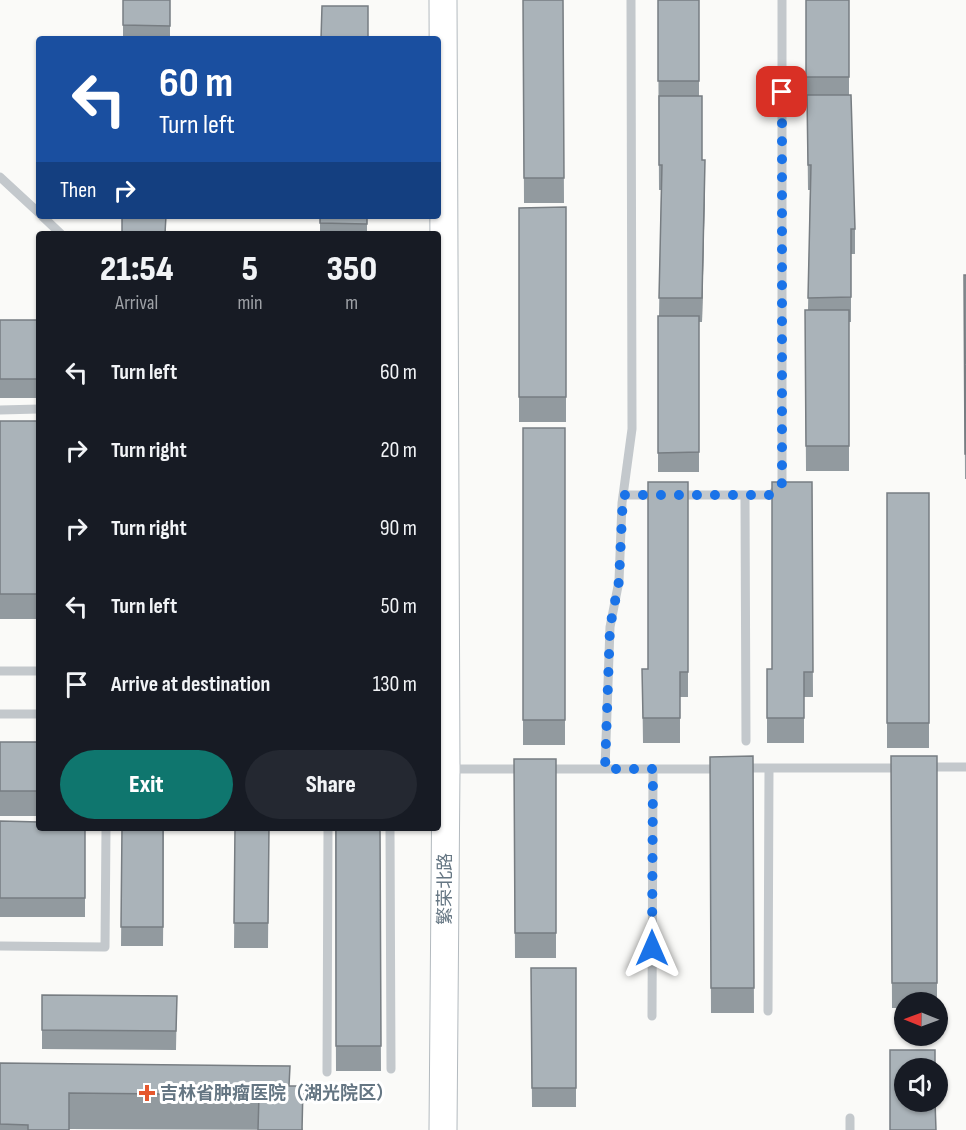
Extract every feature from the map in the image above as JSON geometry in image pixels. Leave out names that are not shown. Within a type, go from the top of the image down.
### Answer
[{"type":"street","name":"繁荣北路","points":[[443,0],[441,271],[443,1130]]},
{"type":"lane","points":[[605,769],[610,627],[619,581],[623,495],[632,429],[631,0]]},
{"type":"lane","points":[[623,495],[771,495],[782,483],[782,0]]},
{"type":"lane","points":[[0,177],[36,211]]},
{"type":"lane","points":[[44,219],[58,231]]},
{"type":"lane","points":[[0,410],[36,410]]},
{"type":"lane","points":[[745,495],[746,741]]},
{"type":"lane","points":[[0,671],[36,671]]},
{"type":"lane","points":[[0,714],[36,714]]},
{"type":"lane","points":[[920,768],[966,767]]},
{"type":"lane","points":[[768,1011],[769,768]]},
{"type":"lane","points":[[443,781],[605,769],[908,768]]},
{"type":"lane","points":[[652,1016],[653,769]]},
{"type":"lane","points":[[0,946],[105,947],[106,831]]},
{"type":"lane","points":[[327,1072],[328,831]]},
{"type":"lane","points":[[390,831],[391,1069]]},
{"type":"lane","points":[[850,1118],[850,1130]]},
{"type":"building","points":[[123,0],[170,0],[170,26],[123,25]]},
{"type":"building","points":[[523,0],[563,0],[564,178],[524,178]]},
{"type":"building","points":[[658,0],[699,0],[699,81],[658,81]]},
{"type":"building","points":[[806,0],[849,0],[849,77],[806,77]]},
{"type":"building","points":[[322,6],[368,6],[368,36],[321,36]]},
{"type":"building","points":[[807,95],[851,95],[855,229],[851,229],[851,297],[808,298],[811,165],[808,165]]},
{"type":"building","points":[[659,96],[702,96],[702,160],[705,160],[702,298],[659,298],[662,165],[659,165]]},
{"type":"building","points":[[566,207],[566,397],[519,397],[519,208]]},
{"type":"building","points":[[122,219],[166,219],[165,231],[122,231]]},
{"type":"building","points":[[320,219],[367,219],[367,224],[320,223]]},
{"type":"building","points":[[964,275],[966,275],[966,454],[965,454]]},
{"type":"building","points":[[805,310],[849,310],[849,446],[806,446]]},
{"type":"building","points":[[658,316],[699,316],[699,452],[658,453]]},
{"type":"building","points":[[0,320],[36,320],[36,379],[0,379]]},
{"type":"building","points":[[0,421],[36,421],[36,594],[0,594]]},
{"type":"building","points":[[523,428],[565,428],[565,720],[523,720]]},
{"type":"building","points":[[648,482],[688,482],[688,672],[680,672],[680,718],[643,718],[642,669],[648,669]]},
{"type":"building","points":[[772,482],[812,482],[813,672],[804,672],[804,718],[767,718],[767,669],[772,669]]},
{"type":"building","points":[[887,493],[929,493],[929,723],[887,723]]},
{"type":"building","points":[[0,742],[36,742],[36,791],[0,791]]},
{"type":"building","points":[[753,756],[754,988],[711,988],[710,757]]},
{"type":"building","points":[[891,756],[937,756],[937,983],[892,983]]},
{"type":"building","points":[[514,759],[556,759],[556,933],[515,933]]},
{"type":"building","points":[[0,821],[36,822],[36,831],[85,831],[85,898],[0,898]]},
{"type":"building","points":[[122,831],[163,831],[163,927],[121,927]]},
{"type":"building","points":[[235,831],[269,831],[268,923],[234,923]]},
{"type":"building","points":[[336,831],[380,831],[381,1046],[336,1046]]},
{"type":"building","points":[[531,968],[576,968],[576,1088],[532,1088]]},
{"type":"building","points":[[42,995],[177,996],[176,1031],[42,1030]]},
{"type":"building","points":[[890,1050],[935,1050],[935,1058],[894,1058],[894,1112],[935,1112],[936,1130],[890,1130]]},
{"type":"building","points":[[0,1063],[290,1066],[289,1086],[303,1086],[302,1130],[258,1130],[259,1095],[69,1093],[69,1130],[28,1130],[28,1125],[0,1124]]},
{"type":"place","name":"吉林省肿瘤医院（湖光院区）","points":[[147,1093]]},
{"type":"route","points":[[652,948],[653,769],[605,769],[610,627],[619,581],[623,495],[771,495],[782,483],[782,92]]}]
